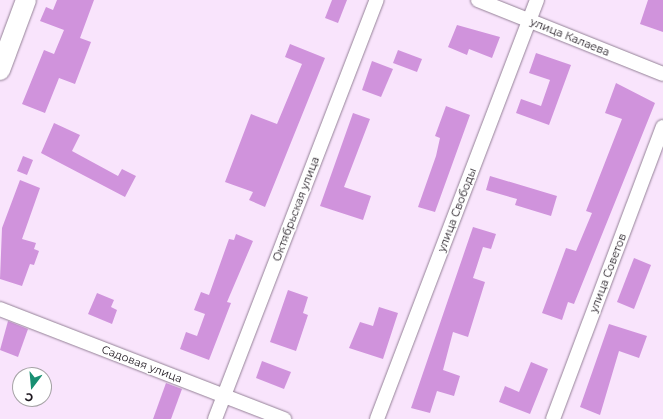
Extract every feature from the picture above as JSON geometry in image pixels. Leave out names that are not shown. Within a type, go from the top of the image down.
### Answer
[{"type":"street","points":[[0,39],[17,0]]},
{"type":"street","points":[[0,70],[26,0]]},
{"type":"street","name":"Октябрьская улица","points":[[215,419],[377,0]]},
{"type":"street","name":"улица Калаева","points":[[478,0],[663,74]]},
{"type":"street","name":"улица Свободы","points":[[377,419],[537,0]]},
{"type":"street","name":"улица Советов","points":[[554,419],[663,127]]},
{"type":"street","name":"Садовая улица","points":[[0,309],[284,419]]},
{"type":"building","points":[[57,0],[94,0],[80,38],[91,42],[75,84],[59,78],[45,113],[22,104],[44,50],[54,54],[64,30],[40,21],[46,7],[53,10]]},
{"type":"building","points":[[332,0],[347,0],[338,23],[325,18]]},
{"type":"building","points":[[648,0],[663,0],[663,32],[640,24]]},
{"type":"building","points":[[457,25],[500,37],[492,58],[469,49],[467,55],[448,47]]},
{"type":"building","points":[[290,44],[325,58],[265,207],[249,200],[253,192],[225,182],[251,114],[277,124],[302,64],[285,57]]},
{"type":"building","points":[[398,50],[422,59],[417,72],[393,63]]},
{"type":"building","points":[[536,53],[571,65],[549,125],[516,113],[521,99],[541,106],[550,80],[529,73]]},
{"type":"building","points":[[372,61],[393,69],[381,97],[362,90]]},
{"type":"building","points":[[616,83],[655,103],[574,304],[568,302],[562,320],[542,313],[566,248],[576,251],[592,213],[586,211],[622,119],[605,113]]},
{"type":"building","points":[[446,106],[470,115],[435,212],[418,207],[436,156],[440,138],[435,136]]},
{"type":"building","points":[[353,113],[370,119],[344,187],[371,196],[363,220],[320,206]]},
{"type":"building","points":[[54,123],[80,135],[72,151],[118,176],[122,169],[136,176],[125,197],[41,153]]},
{"type":"building","points":[[23,156],[33,160],[27,175],[17,171]]},
{"type":"building","points":[[490,176],[557,196],[551,216],[515,205],[517,199],[486,190]]},
{"type":"building","points":[[20,180],[40,188],[22,239],[36,243],[34,249],[39,251],[34,265],[30,264],[22,286],[0,279],[2,228]]},
{"type":"building","points":[[473,227],[496,234],[491,249],[483,247],[473,278],[485,282],[468,337],[453,332],[443,370],[460,376],[454,396],[437,391],[430,413],[411,408]]},
{"type":"building","points":[[236,234],[253,241],[227,302],[231,303],[209,360],[180,349],[186,332],[197,336],[205,314],[194,310],[201,292],[209,295],[229,239],[234,240]]},
{"type":"building","points":[[634,258],[651,265],[634,309],[617,302]]},
{"type":"building","points":[[288,290],[308,297],[303,313],[308,315],[296,351],[270,342]]},
{"type":"building","points":[[97,293],[114,300],[111,307],[117,310],[112,324],[88,314]]},
{"type":"building","points":[[379,307],[398,313],[383,359],[349,348],[360,322],[373,326]]},
{"type":"building","points":[[8,321],[28,329],[18,357],[0,350]]},
{"type":"building","points":[[609,324],[647,336],[639,358],[619,351],[600,415],[580,407]]},
{"type":"building","points":[[262,361],[291,372],[284,389],[256,378]]},
{"type":"building","points":[[531,362],[548,369],[530,414],[499,402],[505,386],[519,392]]},
{"type":"building","points":[[166,383],[182,389],[171,419],[153,419]]}]
